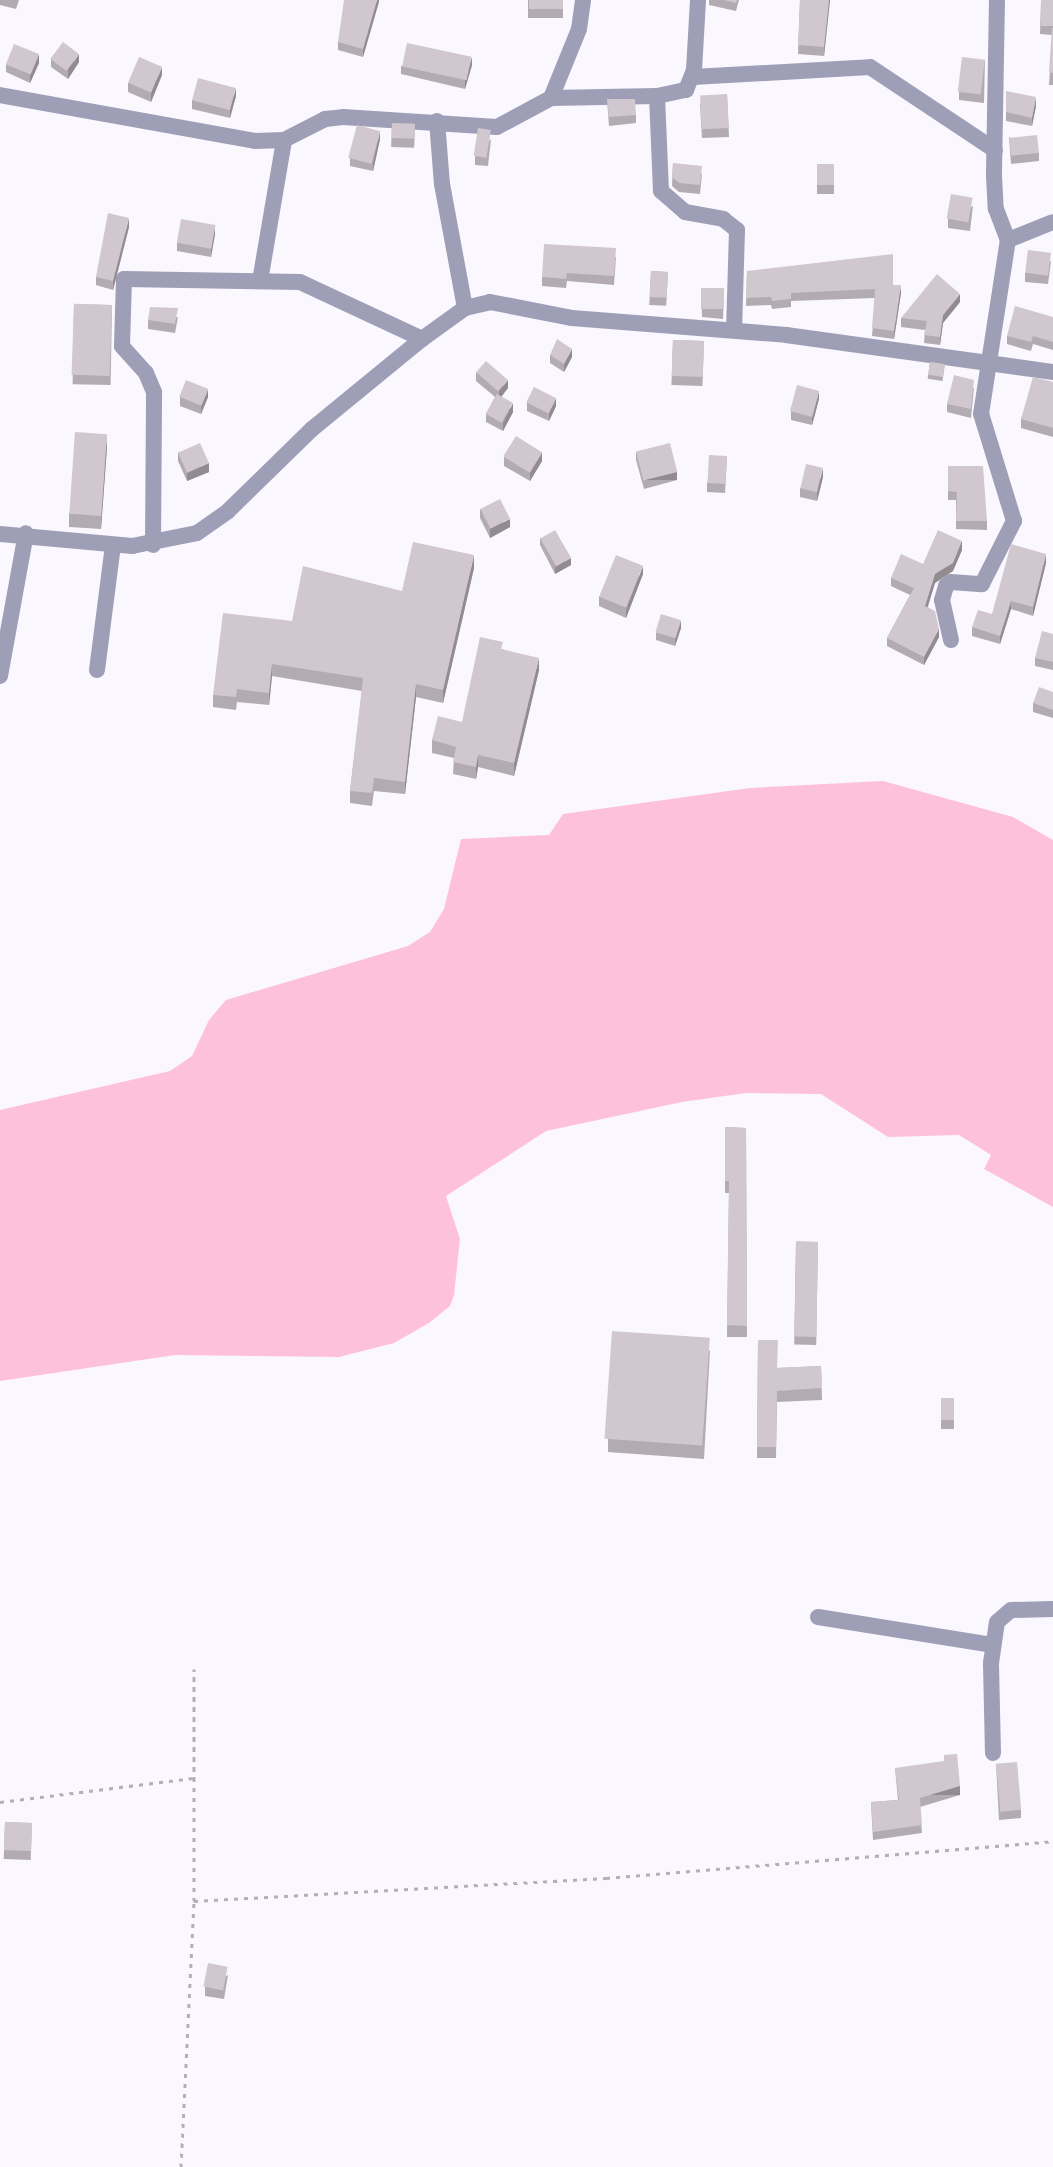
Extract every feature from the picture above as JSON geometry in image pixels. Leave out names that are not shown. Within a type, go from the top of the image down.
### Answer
[{"type":"street","points":[[551,98],[579,29],[583,0]]},
{"type":"street","points":[[0,95],[201,133],[284,140],[325,119],[437,121],[497,127],[551,98],[657,96],[686,90],[693,77],[698,0]]},
{"type":"street","points":[[951,640],[942,600],[946,586],[951,582],[982,584],[1014,521],[1005,479],[981,422],[987,360],[1008,240],[996,209],[997,0]]},
{"type":"street","points":[[693,77],[870,67],[995,150]]},
{"type":"street","points":[[657,96],[661,191],[685,212],[723,219],[737,230],[734,330]]},
{"type":"street","points":[[437,121],[442,184],[465,308]]},
{"type":"street","points":[[260,281],[284,140]]},
{"type":"street","points":[[1008,240],[1053,222]]},
{"type":"street","points":[[153,545],[154,392],[146,373],[121,342],[124,279],[300,282],[422,339]]},
{"type":"street","points":[[0,534],[26,533],[113,545],[153,545],[197,533],[228,511],[312,429],[422,339],[465,308],[490,302],[572,318],[734,330],[987,360],[1053,372]]},
{"type":"street","points":[[0,676],[3,643],[26,533]]},
{"type":"street","points":[[97,670],[113,545]]},
{"type":"street","points":[[993,1753],[992,1645],[997,1622],[1011,1610],[1053,1609]]},
{"type":"street","points":[[818,1617],[992,1645]]},
{"type":"path","points":[[181,2167],[194,1901],[194,1669]]},
{"type":"path","points":[[0,1802],[194,1778]]},
{"type":"path","points":[[194,1901],[606,1878],[1053,1841]]},
{"type":"shaded area","points":[[883,781],[1013,817],[1053,840],[1053,1207],[984,1169],[991,1155],[959,1135],[888,1137],[821,1094],[746,1093],[682,1102],[546,1131],[446,1196],[460,1239],[454,1295],[450,1306],[429,1323],[394,1343],[339,1357],[175,1355],[0,1381],[0,1110],[170,1071],[192,1056],[209,1020],[226,1000],[408,946],[430,932],[444,909],[461,839],[549,835],[563,814],[750,788]]},
{"type":"building","points":[[344,0],[377,0],[363,49],[338,42]]},
{"type":"building","points":[[529,0],[563,0],[563,9],[529,9]]},
{"type":"building","points":[[800,0],[829,0],[824,47],[798,45]]},
{"type":"building","points":[[1041,0],[1053,0],[1053,26],[1041,26]]},
{"type":"building","points":[[1053,28],[1053,73],[1049,72]]},
{"type":"building","points":[[63,42],[79,54],[66,71],[50,59]]},
{"type":"building","points":[[407,43],[472,57],[467,80],[402,66]]},
{"type":"building","points":[[14,44],[39,54],[31,75],[6,64]]},
{"type":"building","points":[[139,57],[162,67],[151,93],[128,83]]},
{"type":"building","points":[[962,57],[985,60],[981,95],[958,92]]},
{"type":"building","points":[[198,78],[236,88],[230,110],[192,100]]},
{"type":"building","points":[[1006,91],[1036,97],[1032,118],[1006,112]]},
{"type":"building","points":[[727,94],[729,128],[702,129],[700,95]]},
{"type":"building","points":[[607,99],[635,99],[636,115],[609,117]]},
{"type":"building","points":[[392,123],[415,124],[414,139],[391,138]]},
{"type":"building","points":[[357,125],[380,131],[371,164],[348,158]]},
{"type":"building","points":[[478,128],[491,130],[486,158],[474,156]]},
{"type":"building","points":[[1037,135],[1039,153],[1011,156],[1009,138]]},
{"type":"building","points":[[673,163],[702,166],[700,185],[679,183],[672,177]]},
{"type":"building","points":[[817,164],[834,164],[834,185],[817,185]]},
{"type":"building","points":[[951,194],[973,198],[968,222],[947,219]]},
{"type":"building","points":[[108,213],[129,218],[113,281],[96,277]]},
{"type":"building","points":[[181,219],[215,225],[211,249],[177,243]]},
{"type":"building","points":[[544,244],[616,248],[614,276],[567,273],[566,279],[542,277]]},
{"type":"building","points":[[1028,250],[1051,253],[1048,276],[1025,273]]},
{"type":"building","points":[[893,254],[893,285],[901,285],[894,331],[872,328],[875,289],[791,293],[791,299],[772,301],[771,297],[746,298],[747,271]]},
{"type":"building","points":[[651,271],[668,272],[667,298],[650,297]]},
{"type":"building","points":[[937,274],[960,294],[943,315],[940,337],[924,335],[927,321],[901,318]]},
{"type":"building","points":[[701,288],[724,288],[724,309],[701,309]]},
{"type":"building","points":[[74,304],[112,305],[110,376],[72,375]]},
{"type":"building","points":[[1015,306],[1053,317],[1053,342],[1033,336],[1031,342],[1007,336]]},
{"type":"building","points":[[150,307],[178,308],[175,324],[148,320]]},
{"type":"building","points":[[557,339],[572,349],[564,364],[550,355]]},
{"type":"building","points":[[673,340],[704,341],[703,377],[672,376]]},
{"type":"building","points":[[486,361],[508,380],[498,391],[476,372]]},
{"type":"building","points":[[930,362],[945,364],[943,377],[928,375]]},
{"type":"building","points":[[954,375],[974,380],[971,409],[947,404]]},
{"type":"building","points":[[1033,377],[1053,382],[1053,428],[1021,419]]},
{"type":"building","points":[[186,380],[208,389],[202,406],[179,397]]},
{"type":"building","points":[[797,385],[819,391],[812,417],[790,411]]},
{"type":"building","points":[[534,387],[556,398],[549,413],[526,402]]},
{"type":"building","points":[[497,394],[513,403],[502,423],[486,414]]},
{"type":"building","points":[[75,432],[107,434],[101,516],[69,514]]},
{"type":"building","points":[[516,436],[542,452],[530,473],[503,456]]},
{"type":"building","points":[[200,443],[209,463],[187,473],[178,453]]},
{"type":"building","points":[[670,443],[677,472],[643,481],[636,451]]},
{"type":"building","points":[[709,455],[727,456],[726,484],[708,483]]},
{"type":"building","points":[[806,464],[823,468],[817,492],[800,488]]},
{"type":"building","points":[[948,466],[983,466],[987,521],[956,521],[957,492],[948,491]]},
{"type":"building","points":[[500,499],[510,519],[490,529],[480,509]]},
{"type":"building","points":[[555,530],[571,558],[556,566],[540,538]]},
{"type":"building","points":[[938,530],[962,541],[953,563],[935,574],[925,606],[935,611],[939,629],[924,657],[887,638],[914,588],[891,578],[901,554],[923,564]]},
{"type":"building","points":[[413,542],[474,555],[443,690],[416,684],[405,782],[374,778],[372,793],[350,791],[363,678],[272,664],[269,693],[237,689],[236,697],[213,695],[223,613],[292,621],[303,566],[402,591]]},
{"type":"building","points":[[1011,544],[1046,554],[1033,607],[1011,601],[1000,636],[972,627],[978,610],[992,614]]},
{"type":"building","points":[[616,555],[643,566],[626,608],[599,597]]},
{"type":"building","points":[[661,614],[681,620],[676,638],[655,632]]},
{"type":"building","points":[[1042,631],[1053,634],[1053,662],[1035,658]]},
{"type":"building","points":[[480,637],[503,642],[501,649],[539,658],[514,763],[478,755],[476,767],[453,762],[456,747],[432,740],[438,716],[462,722]]},
{"type":"building","points":[[1039,687],[1053,692],[1053,710],[1033,703]]},
{"type":"building","points":[[725,1127],[746,1128],[747,1326],[727,1325],[729,1181],[725,1181]]},
{"type":"building","points":[[796,1242],[818,1242],[816,1337],[794,1337]]},
{"type":"building","points":[[612,1331],[710,1338],[702,1446],[604,1439]]},
{"type":"building","points":[[758,1340],[778,1340],[777,1368],[821,1366],[822,1388],[777,1391],[776,1447],[757,1447]]},
{"type":"building","points":[[941,1398],[954,1398],[954,1420],[941,1420]]},
{"type":"building","points":[[957,1754],[960,1786],[920,1798],[922,1825],[873,1832],[871,1802],[899,1800],[895,1768],[944,1761],[944,1755]]},
{"type":"building","points":[[1017,1762],[1021,1810],[1000,1812],[996,1764]]},
{"type":"building","points":[[5,1822],[32,1823],[31,1851],[4,1850]]},
{"type":"building","points":[[208,1963],[228,1967],[223,1990],[203,1987]]}]
